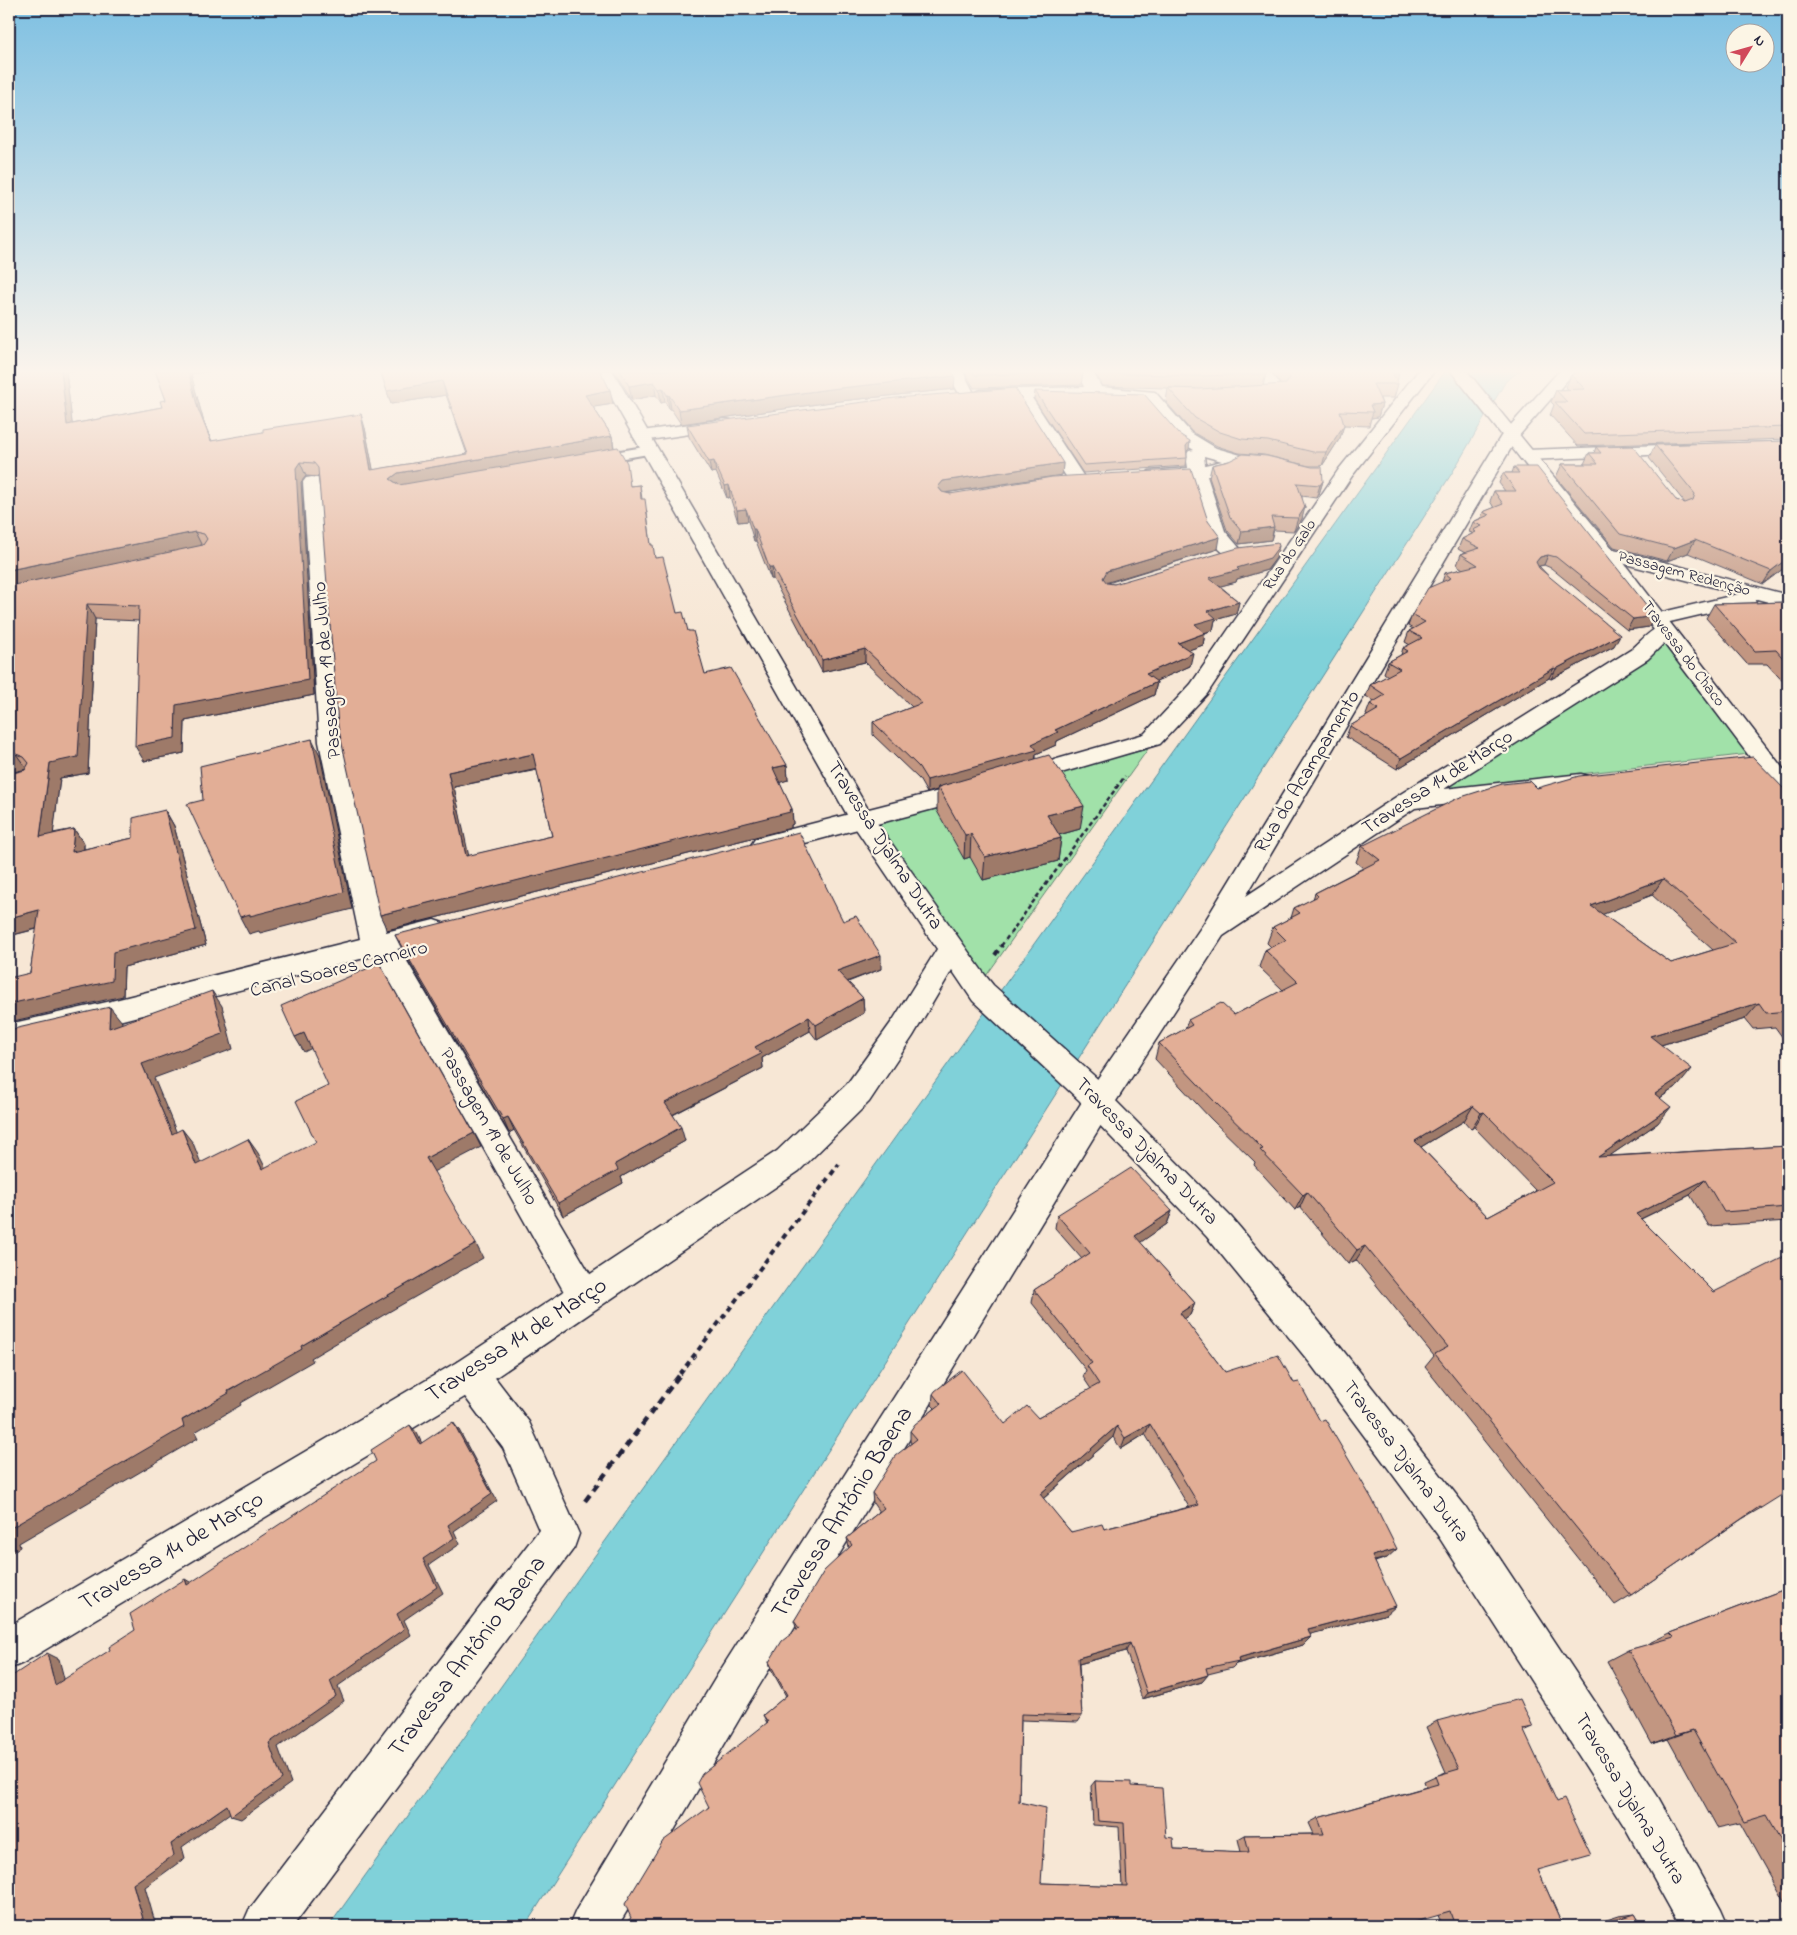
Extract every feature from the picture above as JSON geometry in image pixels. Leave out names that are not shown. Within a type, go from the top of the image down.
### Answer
[{"type":"street","name":"Travessa Djalma Dutra","points":[[656,460],[867,826],[983,993],[1094,1098],[1231,1242],[1322,1351],[1450,1520],[1642,1813],[1705,1926]]},
{"type":"street","points":[[1063,460],[1076,480]]},
{"type":"street","points":[[1196,460],[1197,473],[1216,532],[1242,552],[1297,545]]},
{"type":"street","points":[[1138,477],[1197,473],[1247,461],[1244,460]]},
{"type":"street","name":"Rua do Galo","points":[[867,826],[998,783],[1152,739],[1199,689],[1297,545],[1336,473],[1347,460]]},
{"type":"street","name":"Rua do Acampamento","points":[[1094,1098],[1211,933],[1488,460]]},
{"type":"street","name":"Travessa do Chaco","points":[[1531,460],[1661,625],[1754,762],[1788,791]]},
{"type":"street","points":[[1639,460],[1644,466]]},
{"type":"street","name":"Passagem 19 de Julho","points":[[312,482],[331,742],[383,951],[585,1297]]},
{"type":"street","name":"Passagem Redenção","points":[[1606,553],[1788,601]]},
{"type":"street","name":"Passagem Redenção","points":[[1661,625],[1762,594]]},
{"type":"street","name":"Travessa 14 de Março","points":[[1211,933],[1632,648],[1661,625]]},
{"type":"street","points":[[1408,801],[1606,779]]},
{"type":"street","points":[[743,859],[867,826]]},
{"type":"street","name":"Canal Soares Carneiro","points":[[9,1035],[460,932]]},
{"type":"street","name":"Travessa 14 de Março","points":[[9,1649],[470,1374],[788,1161],[858,1093],[903,1028],[951,948]]},
{"type":"street","name":"Canal Soares Carneiro","points":[[9,1052],[383,951]]},
{"type":"street","name":"Travessa Antônio Baena","points":[[592,1926],[733,1689],[1094,1098]]},
{"type":"street","name":"Travessa Antônio Baena","points":[[265,1926],[560,1534],[516,1435],[470,1374]]},
{"type":"green space","points":[[1662,640],[1766,752],[1419,793]]},
{"type":"green space","points":[[1148,749],[981,983],[856,820],[911,809]]},
{"type":"water","points":[[1381,460],[1459,460],[525,1926],[329,1926]]},
{"type":"building","points":[[9,460],[369,460],[371,470],[430,460],[471,460],[398,473],[390,479],[399,485],[541,460],[625,460],[630,486],[640,485],[641,499],[645,499],[651,545],[653,545],[655,558],[663,557],[677,613],[683,612],[688,631],[693,631],[705,674],[731,668],[787,765],[773,768],[792,809],[789,810],[790,812],[380,915],[338,726],[318,468],[314,463],[300,462],[296,468],[308,680],[176,705],[175,738],[135,746],[139,606],[87,604],[78,757],[50,763],[40,837],[74,829],[72,852],[133,838],[133,818],[165,810],[196,930],[113,952],[112,981],[9,1004],[9,978],[30,973],[39,910],[9,918],[9,774],[25,770],[29,763],[24,757],[16,754],[9,755],[9,586],[203,545],[207,539],[204,534],[195,532],[9,570]],"holes":[[[533,754],[552,836],[466,856],[448,772]]]},
{"type":"building","points":[[708,460],[1061,460],[1063,463],[943,481],[938,487],[942,492],[950,494],[1052,477],[1191,469],[1208,521],[1220,537],[1107,571],[1103,578],[1107,583],[1114,584],[1238,548],[1278,543],[1279,546],[1270,558],[1237,568],[1239,570],[1209,578],[1239,602],[1208,611],[1216,618],[1195,624],[1205,633],[1178,643],[1193,653],[1146,674],[1157,682],[1055,730],[1058,732],[1032,744],[1037,750],[927,780],[919,767],[873,722],[922,703],[865,649],[822,660],[772,567],[769,567],[746,509],[737,510],[729,485],[725,486],[714,461],[709,462]]},
{"type":"building","points":[[1081,460],[1153,460],[1084,465]]},
{"type":"building","points":[[1285,460],[1312,467],[1322,467],[1323,481],[1320,485],[1297,483],[1305,507],[1298,518],[1271,517],[1274,527],[1242,531],[1230,517],[1212,465],[1229,461]]},
{"type":"building","points":[[1595,460],[1644,460],[1676,500],[1685,503],[1693,500],[1695,494],[1667,460],[1788,460],[1788,558],[1771,571],[1695,540],[1674,548],[1620,534],[1562,464],[1598,464]]},
{"type":"building","points":[[1514,467],[1537,467],[1655,616],[1633,619],[1556,557],[1548,555],[1540,557],[1536,562],[1539,568],[1620,635],[1556,669],[1554,668],[1401,758],[1350,726],[1379,709],[1370,704],[1385,695],[1370,685],[1400,669],[1388,662],[1408,651],[1403,648],[1422,638],[1409,631],[1425,622],[1412,615],[1428,588],[1451,578],[1445,573],[1478,565],[1461,554],[1480,548],[1462,539],[1476,532],[1473,530],[1482,526],[1473,522],[1489,515],[1483,512],[1503,504],[1494,491],[1516,491],[1503,473],[1519,473]]},
{"type":"building","points":[[1788,602],[1788,664],[1776,650],[1755,651],[1714,604]]},
{"type":"building","points":[[312,739],[344,892],[240,917],[187,804],[203,800],[200,766]]},
{"type":"building","points":[[1049,755],[1084,806],[1047,815],[1061,838],[985,857],[971,834],[965,835],[938,787]]},
{"type":"building","points":[[1753,757],[1788,793],[1788,1011],[1766,1013],[1759,1003],[1650,1036],[1692,1069],[1655,1094],[1671,1107],[1598,1157],[1788,1146],[1788,1207],[1724,1212],[1705,1180],[1636,1214],[1714,1292],[1788,1255],[1788,1491],[1761,1508],[1759,1507],[1631,1595],[1435,1354],[1448,1347],[1365,1246],[1357,1250],[1307,1192],[1303,1195],[1260,1150],[1263,1149],[1159,1043],[1192,1025],[1188,1020],[1221,1003],[1234,1015],[1298,982],[1265,950],[1286,940],[1273,927],[1300,913],[1294,908],[1318,896],[1315,893],[1380,860],[1362,846],[1458,798],[1502,784],[1530,781],[1537,788],[1579,776]],"holes":[[[1663,879],[1736,943],[1671,963],[1591,906]],[[1473,1106],[1481,1113],[1484,1112],[1553,1182],[1488,1217],[1415,1141]]]},
{"type":"building","points":[[799,832],[843,921],[856,916],[881,955],[837,971],[863,998],[816,1025],[809,1017],[755,1047],[761,1054],[665,1103],[681,1127],[615,1164],[618,1170],[558,1203],[508,1117],[503,1119],[395,935]]},
{"type":"building","points":[[378,961],[474,1133],[426,1158],[476,1244],[301,1346],[302,1349],[228,1391],[229,1393],[182,1420],[184,1427],[9,1529],[9,1030],[110,1007],[109,1028],[212,991],[223,1034],[142,1064],[172,1134],[182,1129],[196,1165],[248,1139],[262,1169],[316,1142],[296,1101],[328,1086],[304,1033],[295,1037],[281,1006],[378,964]]},
{"type":"building","points":[[1131,1168],[1172,1211],[1135,1236],[1195,1303],[1180,1313],[1225,1372],[1278,1355],[1294,1383],[1299,1382],[1320,1421],[1325,1419],[1372,1499],[1397,1549],[1372,1556],[1396,1606],[1308,1629],[1311,1637],[1238,1658],[1239,1661],[1206,1668],[1208,1675],[1147,1693],[1130,1643],[1078,1658],[1082,1716],[1021,1714],[1019,1802],[1046,1808],[1041,1883],[1127,1886],[1124,1823],[1098,1821],[1095,1781],[1131,1782],[1131,1786],[1162,1788],[1166,1837],[1173,1838],[1174,1849],[1249,1852],[1245,1835],[1324,1834],[1318,1818],[1438,1784],[1435,1776],[1459,1769],[1437,1721],[1520,1699],[1533,1727],[1523,1729],[1557,1802],[1564,1799],[1591,1855],[1538,1870],[1563,1926],[1455,1926],[1450,1912],[1401,1926],[621,1926],[631,1918],[625,1904],[663,1841],[709,1807],[697,1783],[702,1774],[768,1722],[763,1715],[787,1695],[769,1662],[782,1641],[799,1628],[794,1621],[824,1571],[852,1545],[847,1538],[884,1508],[872,1493],[895,1456],[917,1439],[910,1431],[915,1424],[941,1404],[933,1394],[935,1391],[962,1370],[1005,1424],[1027,1406],[1038,1418],[1099,1384],[1087,1366],[1092,1363],[1034,1290],[1090,1253],[1057,1215]],"holes":[[[1150,1424],[1199,1505],[1104,1529],[1102,1524],[1071,1532],[1040,1494],[1117,1426],[1125,1438]]]},
{"type":"building","points":[[453,1422],[492,1494],[448,1525],[454,1538],[423,1559],[437,1587],[397,1614],[404,1629],[330,1681],[336,1696],[269,1743],[282,1779],[231,1816],[227,1805],[171,1844],[174,1855],[133,1884],[145,1926],[9,1926],[9,1678],[47,1653],[55,1685],[110,1650],[109,1647],[135,1630],[130,1614],[185,1579],[187,1585],[376,1461],[371,1450],[410,1425],[420,1444]]},
{"type":"building","points":[[1788,1588],[1788,1852],[1767,1815],[1744,1822],[1693,1730],[1676,1735],[1628,1650],[1674,1637],[1670,1633]]},
{"type":"building","points":[[1635,1914],[1642,1926],[1596,1926]]}]
